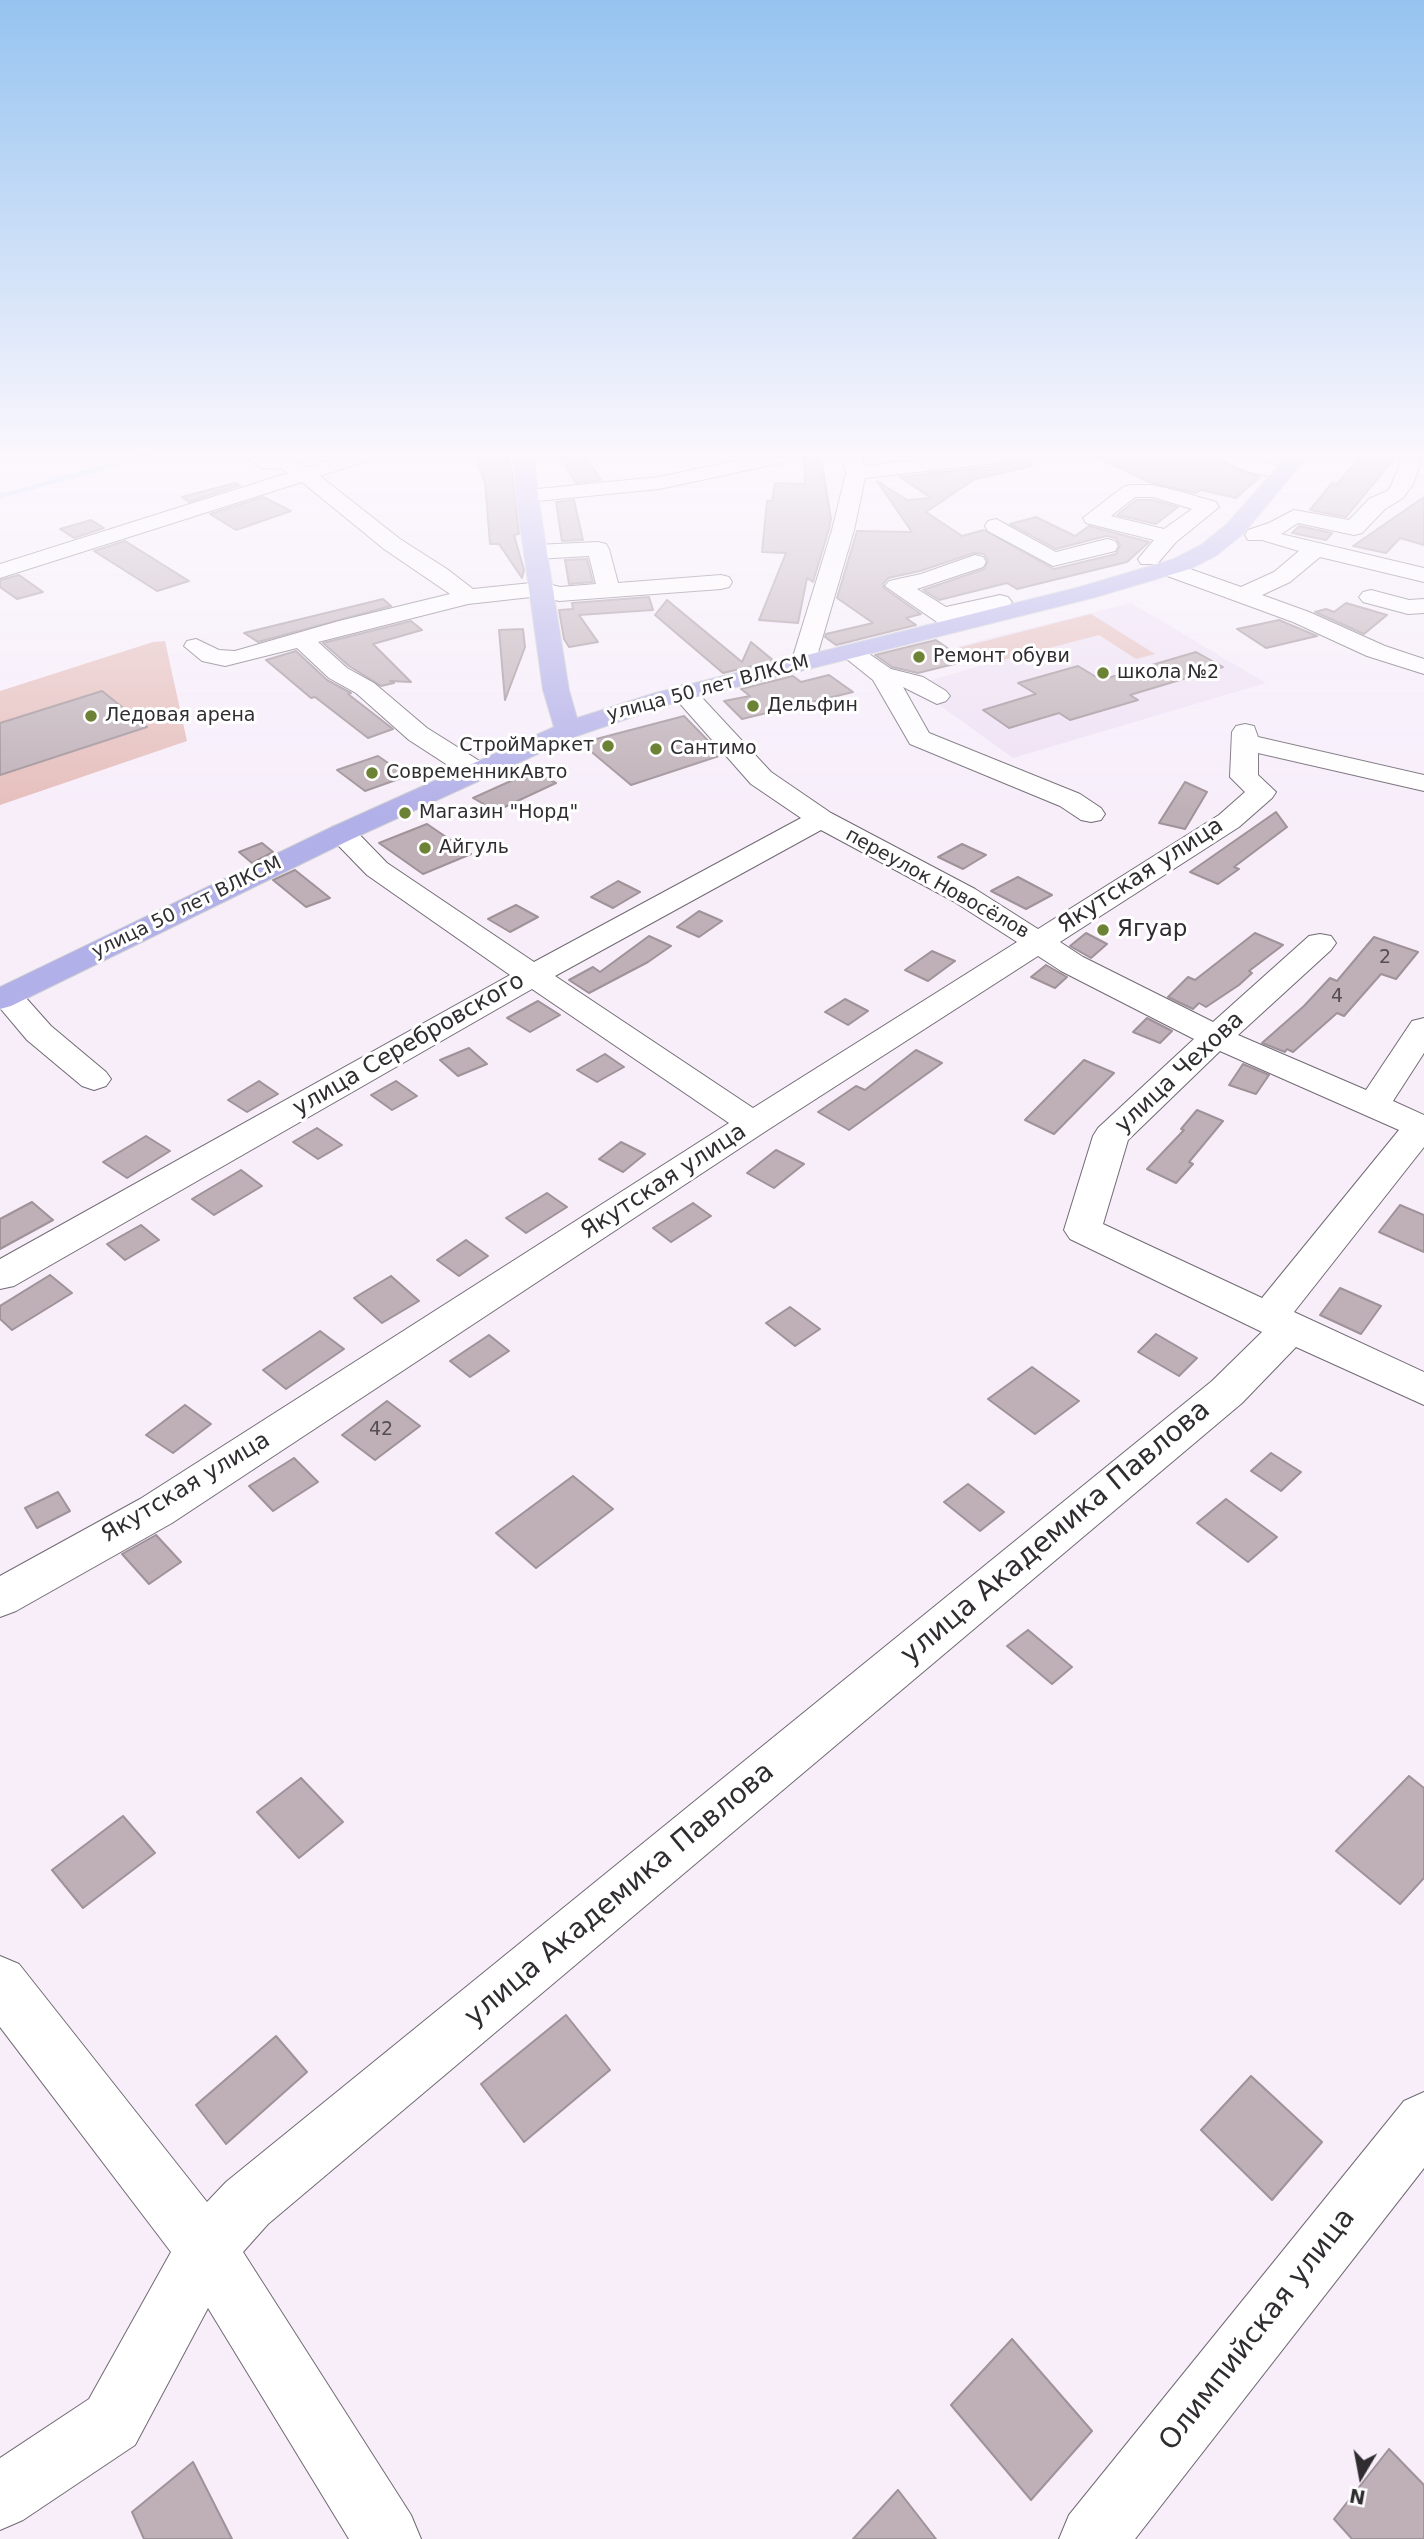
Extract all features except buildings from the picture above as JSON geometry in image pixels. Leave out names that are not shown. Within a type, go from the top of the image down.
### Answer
[{"type":"main road","points":[[539,575],[556,690],[568,730]]},
{"type":"main road","name":"улица 50 лет ВЛКСМ","points":[[3,997],[342,832],[568,730],[684,693],[850,652],[949,620],[1122,575]]},
{"type":"street","points":[[441,575],[468,597]]},
{"type":"street","points":[[605,575],[609,592]]},
{"type":"street","points":[[803,663],[829,575]]},
{"type":"street","points":[[939,575],[897,586],[949,620],[1000,602]]},
{"type":"street","points":[[1194,575],[1301,617],[1376,651],[1424,667]]},
{"type":"street","points":[[1241,596],[1284,575]]},
{"type":"street","points":[[196,646],[211,656],[225,659],[468,597],[541,589],[558,594],[722,582]]},
{"type":"street","points":[[1371,597],[1408,607],[1424,606]]},
{"type":"street","points":[[302,640],[338,673],[365,688],[418,734],[476,771]]},
{"type":"street","points":[[850,652],[883,675],[914,682],[937,696]]},
{"type":"street","points":[[883,675],[919,738],[1070,800],[1091,814]]},
{"type":"street","name":"переулок Новосёлов","points":[[684,693],[761,778],[821,819],[964,895],[1072,964],[1216,1037],[1422,1127],[1278,1324]]},
{"type":"street","name":"Якутская улица","points":[[0,1598],[156,1511],[754,1123],[1229,821],[1262,792],[1244,777],[1245,737],[1424,783]]},
{"type":"street","name":"улица Серебровского","points":[[0,1276],[533,975],[821,819]]},
{"type":"street","points":[[342,832],[377,869],[726,1107],[754,1123]]},
{"type":"street","name":"улица Чехова","points":[[1278,1324],[1083,1230],[1111,1136],[1320,943]]},
{"type":"street","points":[[3,997],[39,1033],[94,1079]]},
{"type":"street","points":[[1373,1105],[1424,1028]]},
{"type":"street","points":[[1278,1324],[1424,1391]]},
{"type":"street","name":"улица Академика Павлова","points":[[0,2497],[112,2422],[206,2249],[247,2203],[1227,1392],[1278,1324]]},
{"type":"street","points":[[0,1983],[206,2249],[387,2539]]},
{"type":"street","name":"Олимпийская улица","points":[[1093,2539],[1424,2121]]},
{"type":"shaded area","name":"школа №2","points":[[1131,603],[1266,683],[1013,758],[935,702],[928,681],[983,665],[958,646]]},
{"type":"shaded area","points":[[1091,614],[1155,654],[1136,659],[1099,635],[984,665],[958,648]]},
{"type":"shaded area","name":"Ледовая арена","points":[[165,641],[187,741],[0,805],[0,691],[153,642]]},
{"type":"place","name":"Ремонт обуви","points":[[919,657]]},
{"type":"place","name":"школа №2","points":[[1103,673]]},
{"type":"place","name":"Дельфин","points":[[753,706]]},
{"type":"place","name":"Ледовая арена","points":[[91,716]]},
{"type":"place","name":"СтройМаркет","points":[[608,746]]},
{"type":"place","name":"Сантимо","points":[[656,749]]},
{"type":"place","name":"СовременникАвто","points":[[372,773]]},
{"type":"place","name":"Магазин \"Норд\"","points":[[405,813]]},
{"type":"place","name":"Айгуль","points":[[425,848]]},
{"type":"place","name":"Ягуар","points":[[1103,930]]}]
